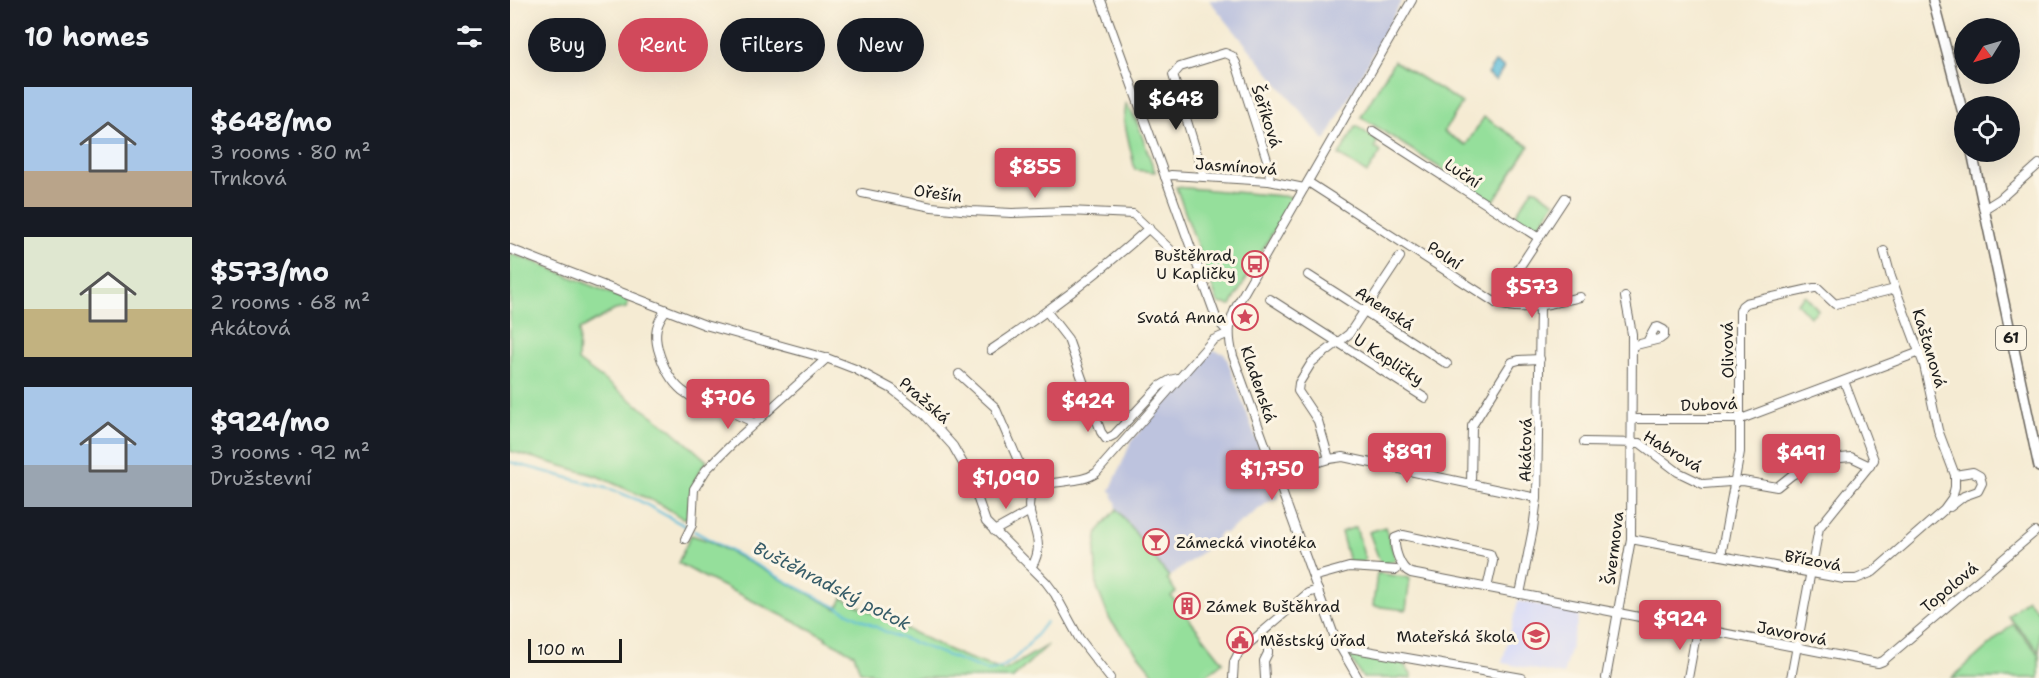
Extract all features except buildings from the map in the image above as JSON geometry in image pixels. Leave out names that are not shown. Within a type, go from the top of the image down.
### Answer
[{"type":"main road","points":[[1933,0],[1958,96]]},
{"type":"main road","name":"61","points":[[1974,162],[2039,467]]},
{"type":"street","points":[[1101,0],[1217,320],[1229,333]]},
{"type":"street","points":[[1229,333],[1235,309],[1412,0]]},
{"type":"street","name":"Šeříková","points":[[1203,177],[1173,78],[1180,67],[1226,53],[1234,59],[1270,168],[1269,181]]},
{"type":"street","name":"Luční","points":[[1373,131],[1539,238]]},
{"type":"street","points":[[1984,209],[2000,199],[2039,164]]},
{"type":"street","name":"Jasmínová","points":[[1165,177],[1171,175],[1306,185]]},
{"type":"street","name":"Polní","points":[[1306,185],[1496,303],[1516,307],[1540,306],[1580,297]]},
{"type":"street","name":"Ořešín","points":[[862,193],[932,207],[971,211],[1012,213],[1068,210],[1127,213],[1135,215],[1175,254],[1181,256],[1192,253]]},
{"type":"street","points":[[1496,303],[1565,198]]},
{"type":"street","points":[[991,350],[1103,270],[1149,228]]},
{"type":"street","name":"Pražská","points":[[510,249],[716,329],[827,358],[887,385],[911,403],[939,429],[953,446],[966,468],[984,518],[994,531],[1052,588],[1079,638],[1110,678]]},
{"type":"street","name":"Kaštanová","points":[[1884,251],[1895,289],[1920,352],[1938,430],[1947,454]]},
{"type":"street","name":"U Kapličky","points":[[1329,459],[1317,419],[1297,388],[1314,360],[1349,334],[1400,257]]},
{"type":"street","name":"Anenská","points":[[1308,275],[1447,364]]},
{"type":"street","name":"Olivová","points":[[1721,556],[1740,452],[1740,311],[1742,306],[1746,303],[1815,288],[1835,304],[1895,289]]},
{"type":"street","points":[[1625,297],[1632,329],[1632,419]]},
{"type":"street","name":"U Kapličky","points":[[1270,298],[1425,398]]},
{"type":"street","name":"Akátová","points":[[1520,594],[1537,498],[1540,306]]},
{"type":"street","points":[[666,310],[658,322],[656,335],[661,359],[674,383],[692,398],[754,423]]},
{"type":"street","points":[[1047,312],[1069,341],[1105,439],[1114,435],[1163,384],[1179,378]]},
{"type":"street","points":[[1032,566],[1037,558],[1039,543],[1030,511],[1029,502],[1032,493],[1044,484],[1089,477],[1096,473],[1215,338],[1229,333]]},
{"type":"street","name":"Kladenská","points":[[1229,333],[1233,356],[1338,646],[1358,678]]},
{"type":"street","points":[[1632,346],[1647,342]]},
{"type":"street","name":"Dubová","points":[[1632,419],[1741,419],[1920,352]]},
{"type":"street","points":[[685,539],[692,525],[694,489],[700,477],[754,423],[827,358]]},
{"type":"street","points":[[1471,484],[1473,424],[1512,362],[1540,359]]},
{"type":"street","points":[[959,374],[997,410],[1032,493]]},
{"type":"street","points":[[1791,678],[1821,525],[1870,466],[1874,457],[1844,381]]},
{"type":"street","name":"Švermova","points":[[1606,678],[1631,539],[1632,419]]},
{"type":"street","points":[[1584,442],[1632,442]]},
{"type":"street","name":"Habrová","points":[[1632,442],[1642,445],[1678,472],[1699,483],[1707,484],[1743,481],[1777,487],[1792,475],[1821,460],[1851,458],[1870,466]]},
{"type":"street","name":"Břízová","points":[[1631,539],[1850,580],[1868,575],[1942,513],[1953,496],[1954,475],[1947,454]]},
{"type":"street","points":[[1276,475],[1343,457],[1537,498]]},
{"type":"street","points":[[1942,513],[1964,496],[1976,493],[1982,486],[1982,479],[1976,472],[1954,475]]},
{"type":"street","points":[[994,531],[1030,511]]},
{"type":"street","name":"Topolová","points":[[1880,663],[2035,532]]},
{"type":"street","name":"Javorová","points":[[1487,588],[1493,561],[1490,554],[1403,535],[1395,538],[1403,567],[1407,572],[1487,588],[1520,594],[1617,614],[1880,663]]},
{"type":"street","points":[[1313,577],[1347,567],[1396,570]]},
{"type":"street","points":[[1233,678],[1236,657],[1242,649],[1308,593],[1318,590]]},
{"type":"street","points":[[1688,678],[1697,628]]},
{"type":"street","points":[[1261,633],[1268,644],[1268,654],[1264,661],[1265,678]]},
{"type":"street","points":[[1338,646],[1522,678]]},
{"type":"shaded area","points":[[1209,0],[1402,0],[1325,141]]},
{"type":"shaded area","points":[[1213,350],[1225,354],[1278,498],[1270,501],[1226,533],[1221,533],[1216,537],[1218,540],[1169,577],[1117,509],[1112,495],[1114,494],[1110,491],[1132,440]]},
{"type":"shaded area","points":[[1518,601],[1580,612],[1563,675],[1502,663]]},
{"type":"green space","points":[[1394,61],[1462,103],[1444,132],[1466,145],[1484,117],[1529,146],[1493,202],[1361,117]]},
{"type":"green space","points":[[1126,104],[1135,117],[1155,172],[1135,170],[1124,120]]},
{"type":"green space","points":[[1356,126],[1377,140],[1375,148],[1381,152],[1367,173],[1339,155]]},
{"type":"green space","points":[[1176,187],[1293,197],[1231,305],[1218,303]]},
{"type":"green space","points":[[1533,188],[1555,202],[1536,231],[1514,217]]},
{"type":"green space","points":[[510,254],[629,301],[626,308],[615,310],[579,330],[578,361],[672,430],[707,461],[695,481],[687,518],[682,518],[662,505],[597,476],[510,451]]},
{"type":"green space","points":[[1805,295],[1818,310],[1810,317],[1797,303]]},
{"type":"green space","points":[[1117,509],[1169,577],[1167,579],[1176,592],[1171,596],[1223,662],[1203,678],[1157,678],[1110,620],[1097,588],[1095,550],[1098,531]]},
{"type":"green space","points":[[1356,527],[1365,559],[1363,562],[1349,562],[1341,532]]},
{"type":"green space","points":[[1385,527],[1396,560],[1381,565],[1369,532]]},
{"type":"green space","points":[[691,535],[709,541],[837,609],[842,598],[960,655],[1004,671],[1048,645],[1013,678],[893,678],[860,671],[854,654],[825,639],[826,637],[678,563]]},
{"type":"green space","points":[[1377,573],[1410,578],[1406,610],[1373,606]]},
{"type":"green space","points":[[2027,599],[2039,612],[2039,651],[2008,616]]},
{"type":"green space","points":[[2013,624],[2039,654],[2039,678],[1952,678]]},
{"type":"green space","points":[[1357,652],[1361,658],[1403,663],[1412,678],[1363,678],[1347,653]]},
{"type":"water","points":[[1495,62],[1504,67],[1496,80],[1487,74]]},
{"type":"waterway","name":"Buštěhradský potok","points":[[510,462],[613,490],[638,500],[685,526]]},
{"type":"waterway","name":"Buštěhradský potok","points":[[694,531],[886,632],[988,671],[996,670],[1013,660],[1046,622]]},
{"type":"place","name":"Buštěhrad, U Kapličky","points":[[1255,264]]},
{"type":"place","name":"Svatá Anna","points":[[1245,317]]},
{"type":"place","name":"Zámecká vinotéka","points":[[1156,542]]},
{"type":"place","name":"Zámek Buštěhrad","points":[[1187,606]]},
{"type":"place","name":"Mateřská škola","points":[[1536,636]]},
{"type":"place","name":"Městský úřad","points":[[1240,640]]}]
